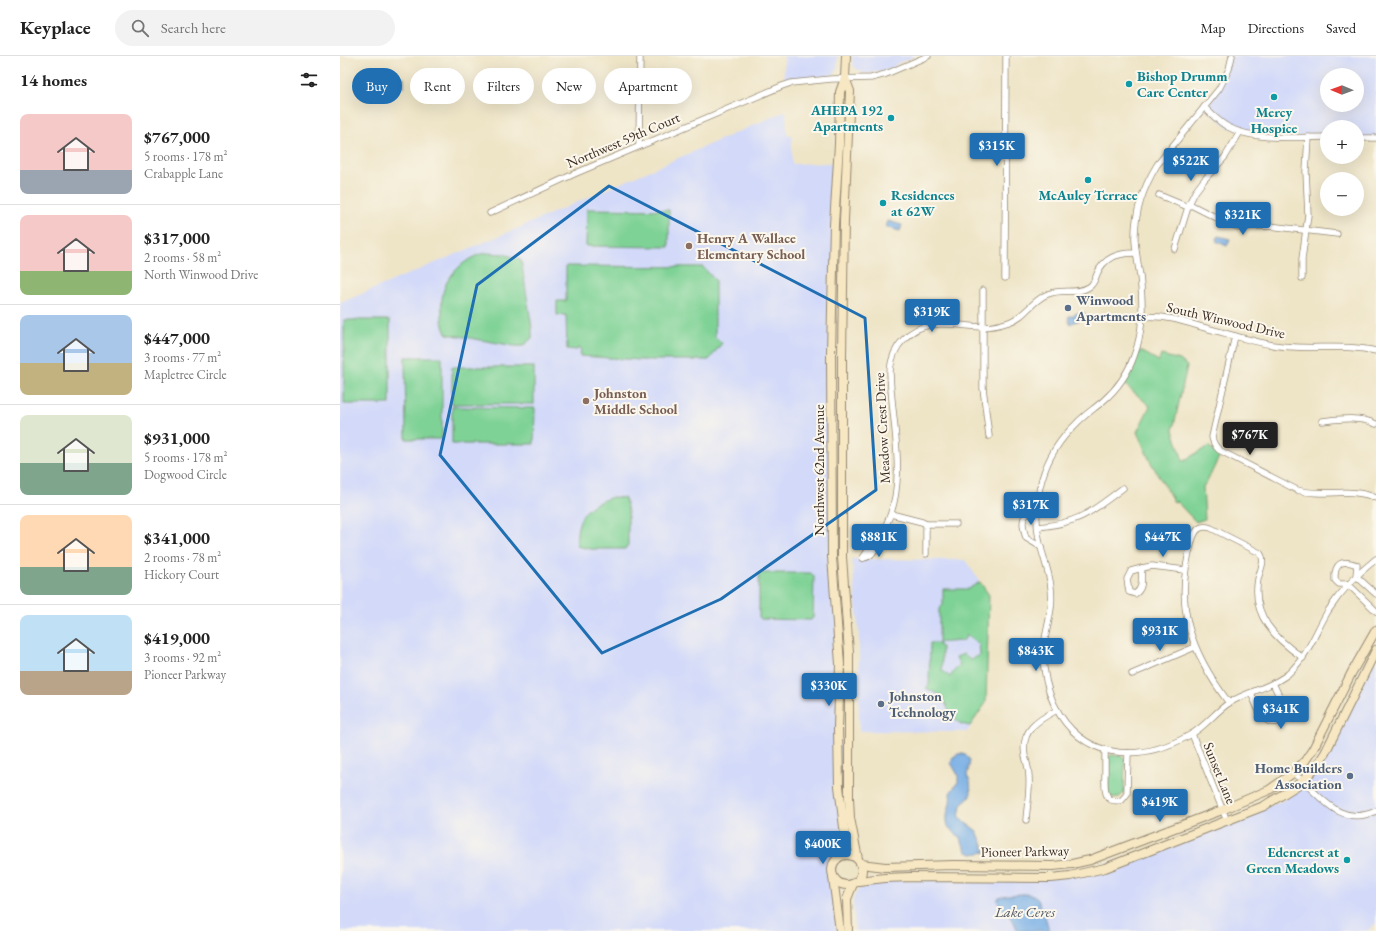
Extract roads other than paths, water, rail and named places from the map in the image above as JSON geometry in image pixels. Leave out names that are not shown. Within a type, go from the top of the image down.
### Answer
[{"type":"street","points":[[639,146],[640,56]]},
{"type":"street","name":"Northwest 62nd Avenue","points":[[837,859],[844,845],[845,836],[839,786],[838,728],[840,664],[832,557],[831,348],[834,225],[839,144],[840,92],[845,78],[846,56]]},
{"type":"street","name":"Northwest 59th Court","points":[[490,213],[574,174],[782,86],[791,83],[845,78],[871,78],[886,74],[928,56]]},
{"type":"street","points":[[1005,278],[1006,56]]},
{"type":"street","points":[[1232,56],[1219,89],[1157,166],[1145,189],[1137,215],[1135,240],[1140,275],[1143,317],[1138,344],[1130,365],[1125,375],[1111,393],[1074,425],[1059,444],[1047,467],[1039,491],[1038,527],[1041,547],[1049,571],[1052,592],[1051,612],[1044,645],[1044,669],[1049,692],[1057,710],[1071,730],[1095,746],[1105,750],[1128,753],[1155,749],[1174,742],[1192,734],[1209,722],[1229,703],[1273,684],[1289,673],[1309,649],[1314,635],[1329,610],[1348,584],[1376,559]]},
{"type":"street","name":"Northwest 62nd Avenue","points":[[845,78],[850,90],[844,220],[842,557],[849,653],[850,818],[860,862]]},
{"type":"street","points":[[1204,107],[1215,119],[1228,127],[1250,135],[1320,137]]},
{"type":"street","points":[[1175,249],[1189,206],[1200,184],[1225,156],[1240,132]]},
{"type":"street","points":[[1302,278],[1302,259],[1308,215],[1306,184],[1308,137]]},
{"type":"street","points":[[1364,138],[1376,138]]},
{"type":"street","points":[[1158,195],[1189,206],[1238,227],[1269,226],[1337,234]]},
{"type":"street","name":"Meadow Crest Drive","points":[[877,540],[887,524],[891,514],[898,481],[890,371],[896,349],[906,336],[928,325],[944,324],[983,327],[1001,325],[1012,321],[1022,316],[1039,299],[1047,294],[1063,291],[1076,292],[1090,286],[1094,281],[1101,265],[1108,258],[1117,254],[1136,252]]},
{"type":"street","points":[[983,290],[983,388],[989,436]]},
{"type":"street","name":"South Winwood Drive","points":[[1143,317],[1161,316],[1172,318],[1273,345],[1291,347],[1351,347],[1376,352]]},
{"type":"street","points":[[1235,336],[1212,437],[1212,442],[1216,447],[1219,450],[1302,491],[1311,493],[1360,493],[1376,498]]},
{"type":"street","points":[[1322,421],[1348,419],[1376,424]]},
{"type":"street","points":[[1038,527],[1061,524],[1081,517],[1097,508],[1123,488]]},
{"type":"street","points":[[1038,504],[1026,514],[1022,526],[1026,538],[1041,547]]},
{"type":"street","points":[[891,514],[926,524],[956,524]]},
{"type":"street","points":[[926,524],[926,554]]},
{"type":"street","points":[[1229,703],[1211,678],[1195,647],[1186,619],[1184,602],[1185,570],[1196,531],[1202,527],[1206,526],[1211,528],[1260,553],[1264,561],[1257,588],[1258,602],[1262,615],[1274,635],[1303,658]]},
{"type":"street","points":[[1356,576],[1357,565],[1348,561],[1341,563],[1334,572],[1335,580],[1339,584],[1348,584],[1376,611]]},
{"type":"street","points":[[1142,568],[1152,566],[1185,570]]},
{"type":"street","points":[[1356,576],[1376,594]]},
{"type":"street","name":"Pioneer Parkway","points":[[860,862],[885,867],[954,865],[1053,866],[1072,864],[1105,855],[1222,810],[1269,790],[1293,773],[1313,749],[1352,672],[1376,630]]},
{"type":"street","points":[[1132,674],[1195,647]]},
{"type":"street","name":"Pioneer Parkway","points":[[856,882],[885,878],[911,877],[1051,878],[1070,876],[1105,868],[1227,821],[1273,801],[1303,780],[1315,768],[1325,753],[1376,650]]},
{"type":"street","points":[[1251,693],[1263,718],[1269,722],[1277,722],[1283,716],[1284,707],[1273,684]]},
{"type":"street","points":[[1026,820],[1029,776],[1024,750],[1026,738],[1029,731],[1037,722],[1057,710]]},
{"type":"street","name":"Sunset Lane","points":[[1192,734],[1227,821]]},
{"type":"street","points":[[1105,750],[1105,791],[1109,798],[1117,801],[1125,798],[1127,794],[1128,753]]},
{"type":"street","points":[[1293,773],[1303,780],[1324,801],[1336,810],[1351,815],[1359,815],[1376,811]]},
{"type":"street","points":[[840,931],[832,870],[833,864],[837,859],[847,855],[853,856],[860,862],[862,870],[861,876],[846,899],[848,931]]},
{"type":"street","points":[[833,876],[842,884],[847,885],[856,882]]},
{"type":"water","points":[[402,78],[404,78],[404,87],[402,87]]},
{"type":"water","points":[[888,221],[902,225],[900,231],[886,227]]},
{"type":"water","points":[[1218,236],[1230,239],[1227,246],[1216,241]]},
{"type":"water","points":[[1080,312],[1085,313],[1084,318],[1070,324],[1068,317]]},
{"type":"water","points":[[958,754],[965,755],[970,761],[967,776],[970,781],[971,793],[969,798],[961,805],[959,818],[977,831],[986,852],[972,854],[967,852],[960,838],[947,824],[950,793],[958,782],[958,775],[951,763],[953,757]]},
{"type":"water","name":"Lake Ceres","points":[[1023,894],[1033,895],[1039,901],[1049,931],[1018,931],[1014,922],[997,901],[999,897]]},
{"type":"place","name":"Bishop Drumm Care Center","points":[[1129,84]]},
{"type":"place","name":"Mercy Hospice","points":[[1274,97]]},
{"type":"place","name":"AHEPA 192 Apartments","points":[[891,118]]},
{"type":"place","name":"McAuley Terrace","points":[[1088,180]]},
{"type":"place","name":"Residences at 62W","points":[[883,203]]},
{"type":"place","name":"Henry A Wallace Elementary School","points":[[689,246]]},
{"type":"place","name":"Winwood Apartments","points":[[1068,308]]},
{"type":"place","name":"Johnston Middle School","points":[[586,401]]},
{"type":"place","name":"Johnston Technology","points":[[881,704]]},
{"type":"place","name":"Home Builders Association","points":[[1350,776]]},
{"type":"place","name":"Edencrest at Green Meadows","points":[[1347,860]]}]
